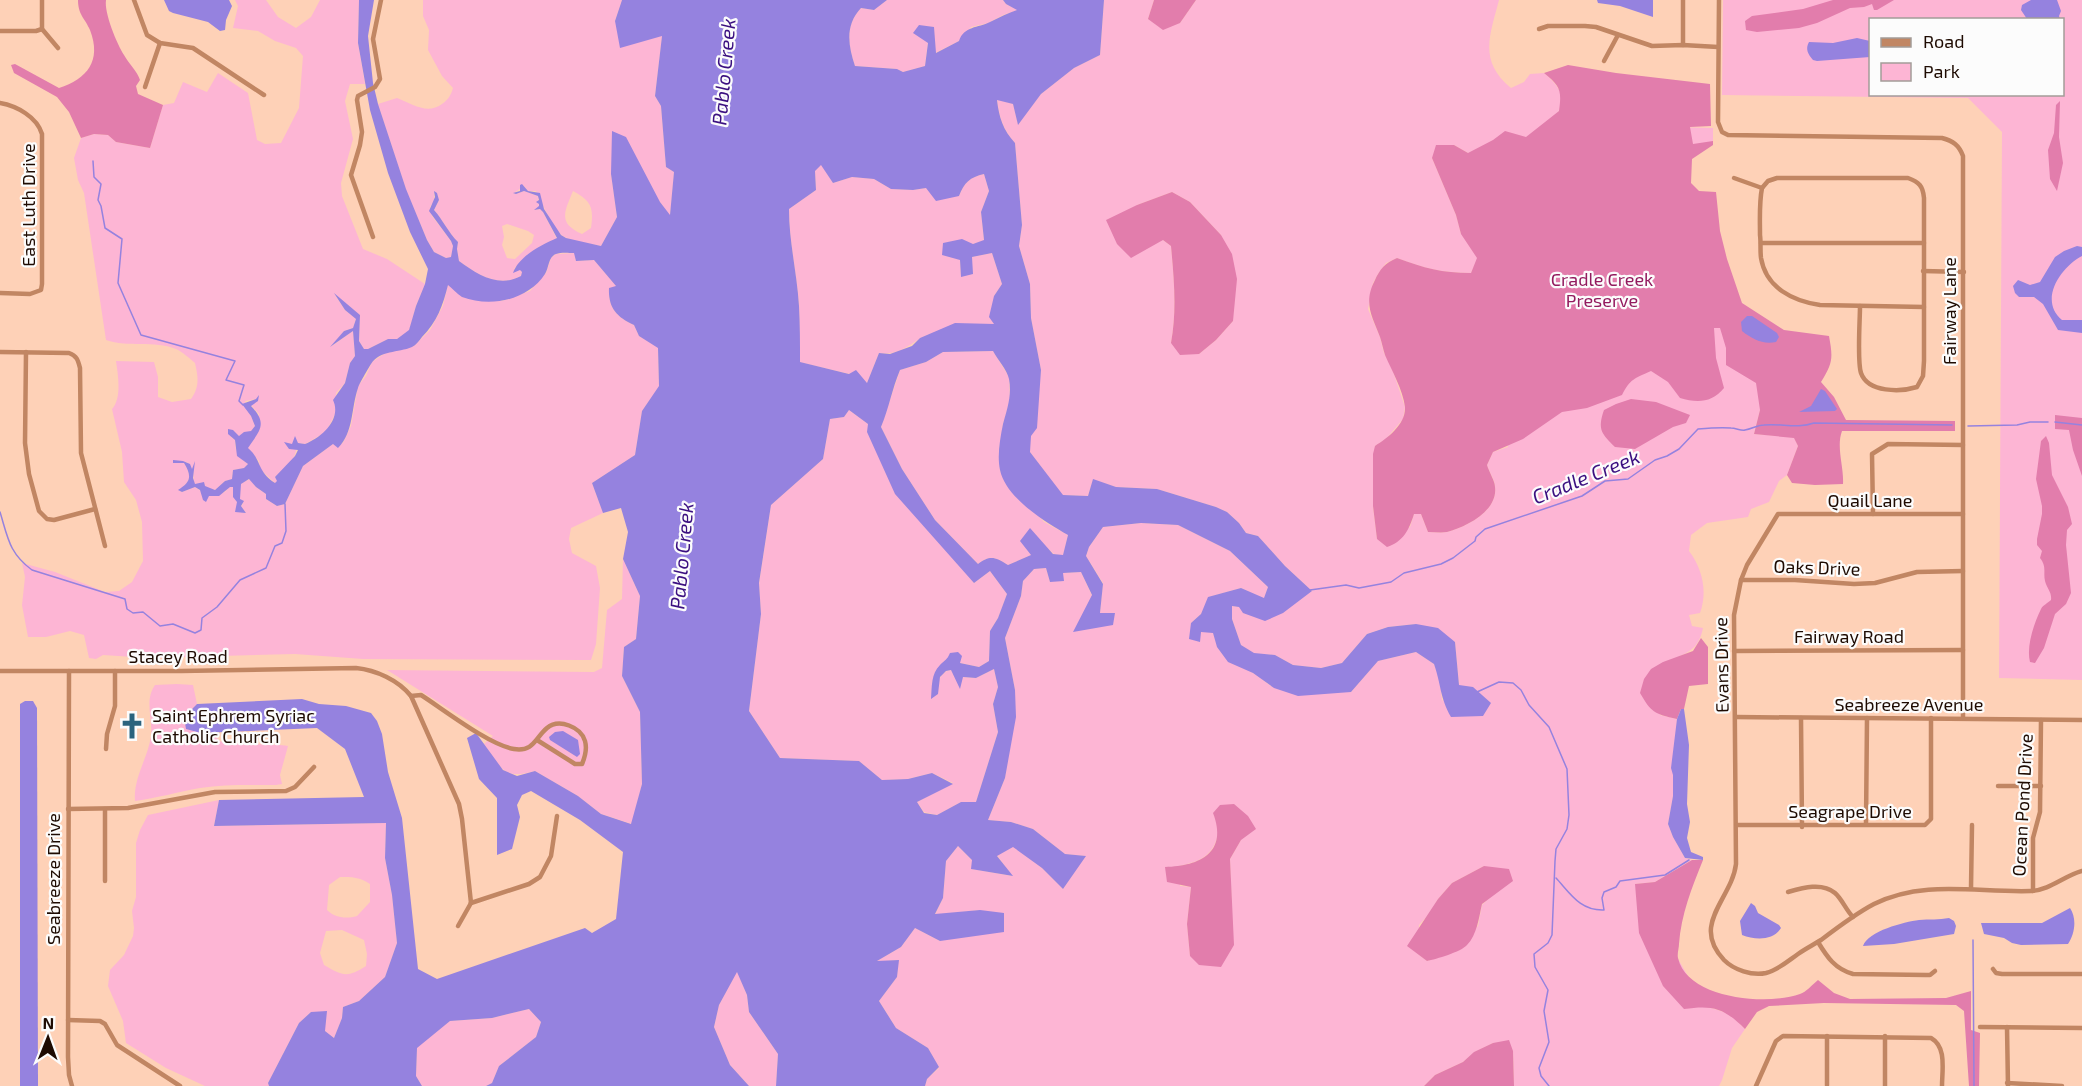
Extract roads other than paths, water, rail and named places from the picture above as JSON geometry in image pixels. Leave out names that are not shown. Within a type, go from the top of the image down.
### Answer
[{"type":"street","points":[[42,0],[42,29],[58,48]]},
{"type":"street","points":[[134,0],[147,34],[160,43],[193,48],[264,95]]},
{"type":"street","points":[[373,237],[351,175],[362,132],[357,100],[362,93],[375,87],[380,79],[373,39],[381,0]]},
{"type":"street","points":[[1683,0],[1683,45]]},
{"type":"street","points":[[1539,29],[1548,26],[1596,27],[1652,46],[1718,46],[1719,0]]},
{"type":"street","points":[[0,31],[42,29]]},
{"type":"street","points":[[1604,61],[1618,35]]},
{"type":"street","points":[[145,87],[160,43]]},
{"type":"street","name":"Fairway Lane","points":[[1718,46],[1718,122],[1721,131],[1728,135],[1932,138],[1953,142],[1964,156],[1963,718]]},
{"type":"street","name":"East Luth Drive","points":[[0,103],[18,109],[36,122],[42,138],[41,290],[30,294],[0,293]]},
{"type":"street","points":[[1734,178],[1762,188]]},
{"type":"street","points":[[1860,306],[1861,371],[1867,380],[1880,388],[1893,390],[1917,387],[1923,376],[1924,307],[1923,190],[1918,182],[1908,178],[1777,178],[1768,181],[1762,188],[1760,205],[1761,243],[1764,267],[1778,288],[1805,303],[1924,307]]},
{"type":"street","points":[[1761,243],[1924,243]]},
{"type":"street","points":[[1923,271],[1964,272]]},
{"type":"street","points":[[0,352],[63,352],[75,355],[78,359],[81,453],[105,546]]},
{"type":"street","points":[[26,352],[26,457],[39,511],[44,518],[54,520],[95,509]]},
{"type":"street","points":[[1873,514],[1872,454],[1888,444],[1963,445]]},
{"type":"street","name":"Quail Lane","points":[[1778,514],[1963,514]]},
{"type":"street","name":"Evans Drive","points":[[1778,514],[1747,565],[1741,580],[1734,615],[1737,825],[1735,872],[1713,914],[1711,924],[1714,945],[1725,961],[1739,969],[1758,974],[1789,962],[1818,942]]},
{"type":"street","name":"Oaks Drive","points":[[1741,580],[1795,580],[1854,584],[1875,583],[1917,572],[1963,571]]},
{"type":"street","name":"Fairway Road","points":[[1734,651],[1963,650]]},
{"type":"street","name":"Stacey Road","points":[[0,671],[356,668],[376,672],[407,691],[411,696]]},
{"type":"street","name":"Seabreeze Drive","points":[[69,671],[68,1057],[72,1086]]},
{"type":"street","points":[[106,749],[107,734],[115,706],[115,671]]},
{"type":"street","points":[[458,927],[471,903],[459,804],[411,696],[421,695],[499,744],[514,749],[525,748],[537,740],[548,727],[559,724],[569,725],[578,730],[585,740],[585,757],[582,764],[575,764],[537,740]]},
{"type":"street","name":"Seabreeze Avenue","points":[[1736,717],[2082,720]]},
{"type":"street","points":[[1801,718],[1802,827]]},
{"type":"street","points":[[1866,824],[1867,718]]},
{"type":"street","name":"Seagrape Drive","points":[[1737,825],[1802,827],[1866,824],[1925,825],[1931,819],[1931,718]]},
{"type":"street","name":"Ocean Pond Drive","points":[[2033,891],[2033,838],[2040,819],[2041,720]]},
{"type":"street","points":[[68,809],[144,806],[215,792],[286,791],[295,787],[314,767]]},
{"type":"street","points":[[1998,786],[2041,786]]},
{"type":"street","points":[[105,809],[105,881]]},
{"type":"street","points":[[471,903],[529,884],[540,877],[551,856],[557,816]]},
{"type":"street","points":[[1971,888],[1972,825]]},
{"type":"street","points":[[1935,971],[1926,975],[1853,974],[1842,970],[1832,962],[1818,942],[1875,903],[1905,893],[1925,889],[1971,888],[2033,891],[2042,889],[2071,874],[2082,872]]},
{"type":"street","points":[[1788,892],[1811,887],[1827,889],[1835,893],[1852,917]]},
{"type":"street","points":[[1993,969],[2002,974],[2082,974]]},
{"type":"street","points":[[68,1020],[105,1024],[117,1045],[180,1086]]},
{"type":"street","points":[[1980,1027],[2082,1028]]},
{"type":"street","points":[[2007,1027],[2007,1085],[2053,1084],[2062,1086]]},
{"type":"street","points":[[1756,1086],[1776,1041],[1783,1036],[1885,1036],[1925,1037],[1938,1043],[1942,1052],[1942,1086]]},
{"type":"street","points":[[1827,1036],[1827,1085]]},
{"type":"street","points":[[1885,1036],[1885,1086]]},
{"type":"water","points":[[164,0],[229,0],[232,6],[226,20],[225,30],[220,31],[208,22],[169,11]]},
{"type":"water","name":"Pablo Creek","points":[[359,0],[374,0],[368,36],[373,83],[406,189],[427,240],[434,252],[446,258],[451,257],[453,246],[451,241],[429,211],[435,197],[434,191],[439,200],[434,210],[458,242],[459,261],[481,275],[505,281],[521,276],[520,270],[513,273],[525,256],[557,238],[543,212],[540,209],[534,210],[539,206],[536,202],[539,200],[538,196],[524,191],[513,193],[520,191],[522,184],[528,191],[540,193],[544,209],[561,235],[601,246],[617,217],[611,174],[612,131],[626,137],[660,202],[670,215],[674,172],[666,167],[661,106],[655,96],[662,36],[620,48],[615,21],[622,0],[887,0],[874,10],[861,8],[850,28],[851,50],[855,66],[897,69],[903,72],[925,66],[928,43],[913,33],[919,25],[934,27],[936,53],[959,41],[968,30],[1017,10],[1003,0],[1104,0],[1100,55],[1074,68],[1041,94],[1018,125],[1013,104],[997,100],[1002,123],[1015,143],[1022,225],[1019,246],[1030,284],[1031,318],[1041,370],[1037,428],[1031,436],[1030,452],[1063,495],[1088,496],[1093,479],[1116,487],[1157,489],[1227,512],[1246,533],[1258,536],[1312,591],[1283,613],[1265,621],[1243,613],[1239,607],[1232,606],[1232,619],[1241,645],[1254,653],[1275,655],[1293,665],[1321,668],[1342,663],[1367,634],[1388,627],[1416,624],[1438,628],[1455,642],[1459,685],[1473,687],[1491,703],[1483,716],[1451,717],[1434,664],[1416,652],[1378,661],[1351,692],[1298,696],[1274,688],[1253,673],[1228,662],[1217,647],[1213,633],[1201,632],[1200,642],[1189,639],[1191,623],[1201,614],[1208,597],[1241,588],[1264,598],[1268,587],[1230,551],[1178,525],[1141,523],[1103,527],[1089,547],[1086,556],[1103,584],[1100,613],[1115,613],[1113,625],[1073,632],[1092,595],[1081,572],[1063,573],[1064,581],[1050,582],[1046,568],[1034,569],[1023,581],[1021,596],[1005,638],[1015,690],[1016,717],[1005,778],[988,820],[1011,822],[1033,829],[1065,854],[1086,856],[1063,889],[1042,868],[1013,847],[997,856],[1013,876],[971,869],[972,860],[958,846],[946,861],[943,898],[935,914],[980,910],[1004,913],[1004,932],[940,941],[915,928],[901,947],[877,961],[899,960],[897,977],[879,1001],[896,1028],[928,1048],[939,1067],[927,1079],[925,1086],[776,1086],[778,1054],[749,1012],[747,995],[737,972],[719,1005],[714,1027],[730,1065],[749,1086],[486,1086],[492,1083],[499,1066],[536,1037],[541,1022],[529,1009],[492,1018],[450,1021],[417,1048],[416,1076],[422,1086],[269,1086],[268,1083],[299,1023],[311,1012],[327,1011],[325,1031],[334,1038],[342,1018],[343,1007],[359,1001],[385,977],[397,943],[385,858],[386,823],[214,826],[219,800],[364,797],[345,749],[317,728],[201,733],[186,729],[184,717],[197,704],[302,699],[319,704],[346,706],[371,713],[382,734],[388,772],[402,818],[418,969],[437,979],[585,928],[592,933],[616,919],[623,852],[580,820],[531,791],[522,795],[517,805],[520,817],[512,849],[497,855],[497,798],[479,779],[467,738],[476,733],[503,770],[517,776],[535,771],[578,796],[601,814],[631,824],[642,784],[640,712],[622,676],[624,647],[636,639],[640,596],[623,559],[628,532],[621,508],[603,513],[592,483],[635,455],[642,411],[659,386],[658,348],[639,336],[634,325],[622,319],[614,311],[609,288],[616,286],[594,260],[576,261],[574,253],[553,255],[545,274],[538,283],[519,296],[497,301],[485,302],[462,297],[448,285],[436,319],[417,343],[407,349],[379,356],[371,364],[358,388],[350,427],[343,442],[338,448],[333,444],[303,466],[285,504],[277,506],[266,499],[266,494],[249,479],[241,484],[240,499],[244,501],[241,506],[246,513],[235,512],[237,502],[233,497],[233,487],[219,496],[209,496],[206,502],[200,490],[195,487],[182,492],[178,490],[186,484],[189,475],[184,463],[173,463],[173,460],[190,464],[192,469],[195,461],[193,478],[195,484],[204,482],[205,486],[215,490],[225,481],[232,479],[233,470],[244,468],[248,464],[237,456],[235,440],[228,434],[228,429],[233,430],[239,436],[251,431],[255,426],[242,404],[256,399],[259,395],[258,401],[251,406],[261,422],[260,427],[248,448],[256,457],[265,475],[275,483],[277,481],[275,477],[298,450],[289,449],[284,442],[292,444],[295,436],[298,443],[305,444],[318,437],[329,426],[335,414],[333,400],[345,383],[350,363],[355,356],[353,331],[330,347],[344,331],[353,328],[356,319],[345,310],[334,293],[360,315],[359,341],[364,349],[388,339],[397,339],[409,330],[428,269],[410,232],[388,173],[370,110],[358,43]],"holes":[[[821,165],[833,183],[852,177],[874,179],[891,189],[926,188],[936,201],[959,196],[968,181],[984,174],[989,191],[981,212],[984,240],[973,244],[962,239],[943,243],[942,255],[960,260],[961,277],[973,274],[972,257],[992,253],[1002,284],[994,296],[989,317],[994,324],[955,323],[920,338],[912,346],[890,354],[879,353],[867,383],[856,370],[849,374],[800,362],[799,306],[789,209],[816,190],[815,171]],[[993,351],[1004,369],[1009,379],[1010,391],[1000,441],[1000,470],[1010,490],[1018,499],[1038,516],[1068,535],[1063,555],[1053,554],[1030,528],[1020,541],[1031,555],[1008,565],[993,558],[978,564],[935,520],[902,469],[881,427],[897,377],[900,370],[926,362],[943,352]],[[849,410],[868,424],[867,432],[895,494],[974,583],[990,571],[1007,594],[998,618],[990,631],[989,661],[979,667],[960,663],[962,656],[958,652],[950,653],[933,676],[931,699],[938,694],[940,677],[946,671],[951,670],[960,689],[963,677],[976,678],[994,669],[998,687],[993,704],[998,732],[976,802],[961,802],[937,815],[924,813],[917,802],[953,784],[932,773],[908,779],[882,780],[859,761],[780,758],[749,711],[761,614],[759,583],[771,505],[823,459],[830,419],[844,417]]]},
{"type":"water","points":[[1597,0],[1653,0],[1653,17],[1620,6],[1598,3]]},
{"type":"water","points":[[2031,0],[2057,0],[2061,11],[2060,18],[2026,18],[2021,10],[2022,5]]},
{"type":"water","points":[[1857,38],[1869,41],[1869,57],[1817,61],[1810,56],[1807,47],[1809,42],[1833,43]]},
{"type":"water","points":[[2077,246],[2082,247],[2082,256],[2060,276],[2052,294],[2052,303],[2055,312],[2062,320],[2082,320],[2082,333],[2058,330],[2043,304],[2034,297],[2019,297],[2013,286],[2018,280],[2030,285],[2040,282],[2055,257]]},
{"type":"water","points":[[1747,316],[1752,316],[1777,333],[1779,337],[1776,342],[1758,341],[1742,331],[1741,322]]},
{"type":"water","points":[[1821,389],[1825,391],[1837,409],[1835,411],[1799,412],[1811,406]]},
{"type":"water","points":[[33,701],[37,708],[38,1086],[20,1086],[20,704]]},
{"type":"water","points":[[1681,709],[1684,709],[1689,745],[1687,804],[1690,822],[1687,838],[1691,852],[1703,857],[1703,860],[1685,858],[1668,824],[1673,796],[1671,768],[1677,719]]},
{"type":"water","points":[[563,731],[578,740],[580,754],[577,757],[550,740],[549,737],[555,732]]},
{"type":"water","points":[[1751,903],[1758,913],[1779,925],[1781,928],[1778,932],[1763,938],[1742,935],[1740,921]]},
{"type":"water","points":[[2070,908],[2074,916],[2074,926],[2068,944],[2021,945],[2012,943],[2004,938],[1984,934],[1981,923],[2042,923]]},
{"type":"water","points":[[1949,918],[1956,926],[1954,934],[1894,944],[1863,946],[1872,936],[1896,925],[1919,920]]},
{"type":"waterway","points":[[93,161],[94,177],[101,184],[98,200],[105,228],[122,239],[118,283],[141,335],[235,361],[226,380],[244,385],[239,401],[243,405]]},
{"type":"waterway","name":"Cradle Creek","points":[[1968,426],[2048,422]]},
{"type":"waterway","name":"Cradle Creek","points":[[2055,422],[2082,425]]},
{"type":"waterway","name":"Cradle Creek","points":[[1310,590],[1346,585],[1359,588],[1391,582],[1404,573],[1441,564],[1475,541],[1485,529],[1582,496],[1605,481],[1628,479],[1655,460],[1679,449],[1698,429],[1743,430],[1761,425],[1801,426],[1814,423],[1952,425]]},
{"type":"waterway","points":[[0,512],[14,551],[32,570],[125,599],[127,609],[133,613],[143,612],[160,626],[173,624],[195,633],[201,630],[202,618],[217,607],[240,580],[266,568],[275,546],[282,543],[286,531],[285,504]]},
{"type":"waterway","points":[[1477,692],[1499,682],[1513,683],[1549,727],[1567,769],[1569,815],[1567,829],[1556,849],[1552,935],[1548,943],[1534,954],[1535,967],[1548,990],[1544,1011],[1549,1042],[1539,1068],[1541,1076],[1549,1086]]},
{"type":"waterway","points":[[1556,878],[1582,904],[1588,908],[1604,910],[1602,898],[1604,892],[1616,887],[1620,881],[1665,875],[1689,860]]},
{"type":"waterway","points":[[1973,940],[1974,1086]]},
{"type":"place","name":"Saint Ephrem Syriac Catholic Church","points":[[132,726]]},
{"type":"park label","name":"Cradle Creek Preserve","points":[[1602,290]]}]
